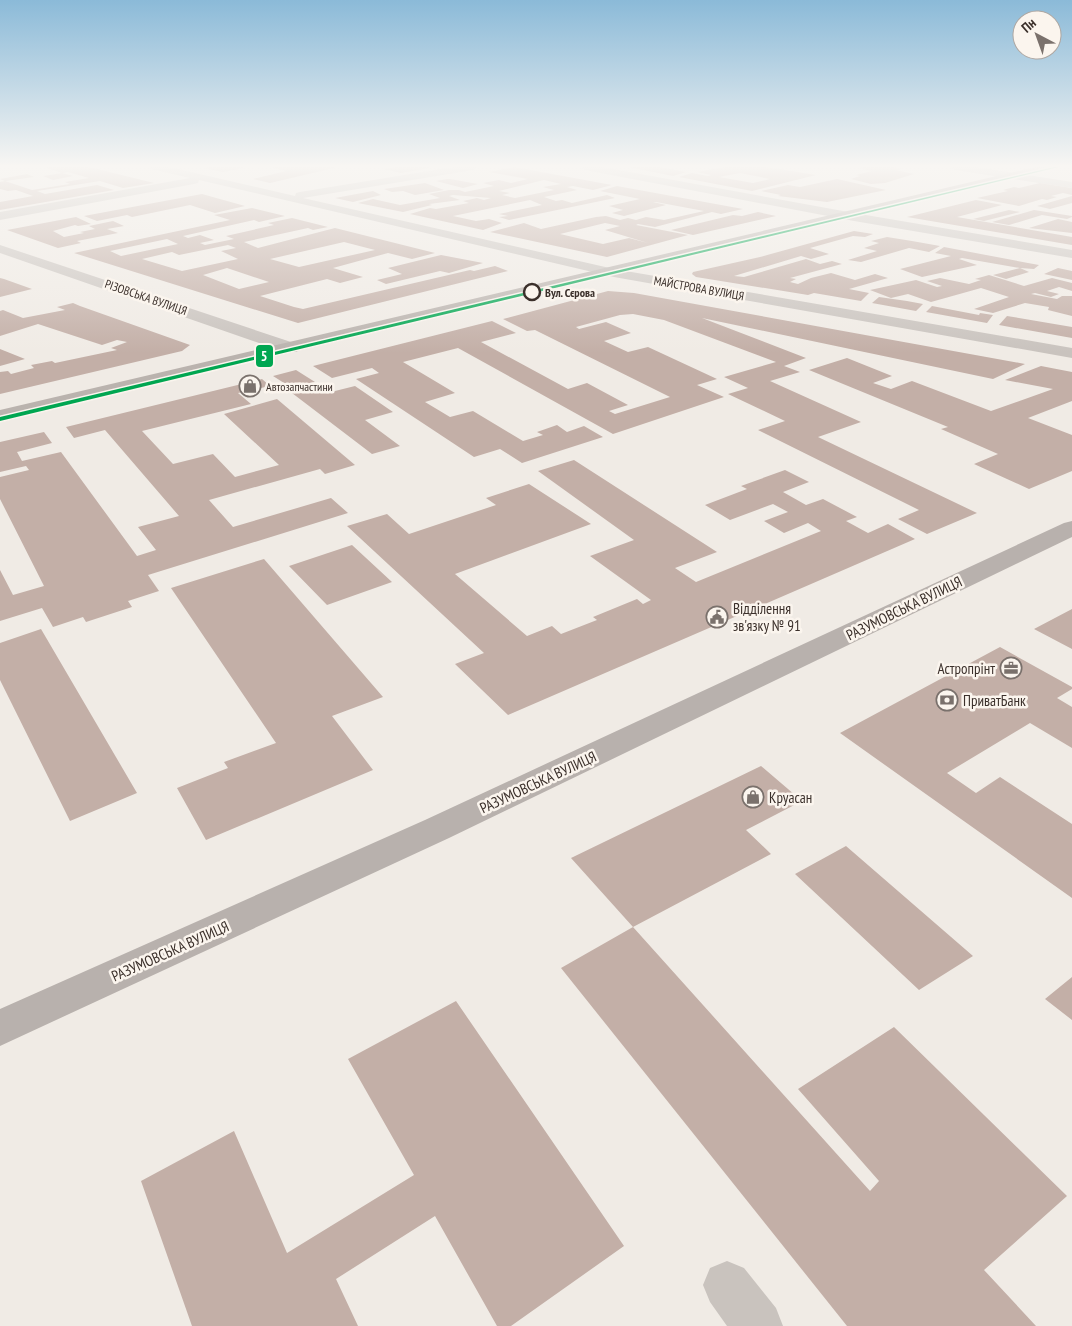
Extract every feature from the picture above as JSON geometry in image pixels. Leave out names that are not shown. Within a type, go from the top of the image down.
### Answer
[{"type":"main road","points":[[0,416],[793,229]]},
{"type":"main road","name":"РАЗУМОВСЬКА ВУЛИЦЯ","points":[[0,1028],[437,829],[1072,528]]},
{"type":"street","name":"МАЙСТРОВА ВУЛИЦЯ","points":[[422,229],[608,272],[1072,353]]},
{"type":"street","points":[[924,229],[1072,254]]},
{"type":"street","name":"РІЗОВСЬКА ВУЛИЦЯ","points":[[0,249],[149,298],[291,348]]},
{"type":"street","points":[[726,1285],[758,1326]]},
{"type":"building","points":[[61,229],[53,231],[64,237],[95,229],[108,229],[118,233],[77,241],[81,243],[58,248],[7,230]]},
{"type":"building","points":[[188,229],[215,229],[183,236],[188,238],[200,235],[214,240],[200,243],[205,245],[234,239],[226,236],[257,229],[304,229],[244,242],[258,248],[332,229],[339,229],[435,253],[412,259],[388,253],[333,268],[363,277],[340,283],[327,279],[260,296],[303,309],[470,270],[474,271],[495,266],[508,271],[298,323],[74,253]],"holes":[[[167,239],[178,244],[121,256],[110,251]],[[344,242],[375,250],[299,267],[270,259]],[[228,245],[236,248],[221,251],[238,259],[182,271],[142,259],[172,252],[179,255]],[[227,268],[269,282],[239,289],[203,275]]]},
{"type":"building","points":[[502,229],[581,229],[560,234],[603,244],[629,238],[648,243],[605,230],[609,229],[656,229],[688,235],[607,257],[490,232]]},
{"type":"building","points":[[676,229],[720,229],[693,235],[671,230]]},
{"type":"building","points":[[977,229],[1025,229],[1072,237],[1072,245]]},
{"type":"building","points":[[1037,229],[1072,229],[1072,233]]},
{"type":"building","points":[[854,231],[873,234],[865,237],[853,236],[810,248],[829,254],[811,259],[801,256],[734,276],[744,277],[806,259],[820,264],[832,261],[842,264],[790,278],[796,279],[790,282],[798,284],[811,278],[831,273],[855,280],[875,274],[888,278],[849,289],[869,293],[861,301],[814,293],[808,295],[696,277],[692,274],[693,272],[760,257]]},
{"type":"building","points":[[887,237],[940,246],[929,252],[909,248],[861,262],[848,260],[877,251],[864,248],[879,243],[871,241]]},
{"type":"building","points":[[944,247],[1039,265],[1034,269],[1020,268],[962,258],[959,259],[977,265],[922,277],[900,269],[951,256],[935,253]]},
{"type":"building","points":[[441,255],[483,263],[449,273],[440,271],[386,284],[377,280],[402,274],[388,268]]},
{"type":"building","points":[[1020,268],[1029,272],[1006,279],[993,275]]},
{"type":"building","points":[[1058,268],[1072,271],[1072,280],[1044,274]]},
{"type":"building","points":[[989,275],[1024,286],[1052,278],[1072,283],[1072,291],[1059,287],[1047,291],[1059,294],[1051,297],[1035,293],[1031,294],[1057,299],[1062,296],[1072,296],[1072,316],[1048,310],[1049,307],[1025,303],[993,313],[974,309],[1009,297],[981,288],[931,302],[908,294],[891,298],[870,290],[916,280],[937,287],[942,286],[927,281],[940,278],[969,284],[981,280],[975,279]]},
{"type":"building","points":[[0,278],[4,279],[32,289],[0,297]]},
{"type":"building","points":[[608,291],[634,293],[1025,364],[993,379],[702,318],[806,358],[784,366],[800,372],[770,381],[861,422],[818,437],[977,513],[927,534],[898,519],[919,510],[758,430],[785,421],[728,394],[748,388],[724,377],[776,362],[664,320],[633,314],[620,315],[576,327],[579,329],[606,322],[631,333],[604,341],[628,352],[648,347],[717,379],[697,385],[724,397],[613,434],[458,348],[403,362],[455,393],[425,402],[450,417],[473,411],[523,441],[543,435],[537,432],[557,425],[567,432],[584,426],[603,437],[522,463],[500,449],[474,457],[356,379],[379,373],[372,368],[332,378],[313,366],[492,321],[516,333],[481,342],[568,389],[587,383],[628,405],[609,411],[615,414],[670,397],[535,330],[527,331],[503,319]]},
{"type":"building","points":[[879,297],[923,304],[916,311],[872,303]]},
{"type":"building","points":[[73,303],[190,345],[182,351],[0,394],[0,372],[8,371],[11,374],[34,368],[31,365],[52,361],[55,363],[117,350],[111,348],[127,342],[117,340],[102,345],[38,324],[0,336],[0,311],[3,310],[23,318],[65,310],[57,307]]},
{"type":"building","points":[[932,306],[979,315],[980,313],[993,315],[987,323],[926,312]]},
{"type":"building","points":[[1007,316],[1072,327],[1072,338],[999,325]]},
{"type":"building","points":[[0,349],[25,359],[0,366]]},
{"type":"building","points":[[847,358],[892,376],[873,383],[891,389],[912,381],[991,411],[1053,389],[1005,380],[1041,366],[1072,372],[1072,401],[1028,418],[1072,435],[1072,471],[1029,489],[974,464],[998,454],[941,429],[948,427],[809,370]]},
{"type":"building","points":[[296,370],[315,382],[292,388],[273,376]]},
{"type":"building","points":[[262,379],[270,386],[238,393],[251,404],[142,431],[173,464],[213,454],[235,477],[279,465],[224,414],[277,399],[355,465],[325,474],[320,469],[209,500],[233,527],[331,498],[348,513],[148,575],[159,591],[128,601],[132,607],[86,622],[83,617],[53,627],[42,608],[0,621],[0,570],[13,595],[44,586],[0,499],[0,477],[29,470],[26,466],[0,472],[0,442],[44,432],[52,443],[17,452],[22,461],[61,452],[137,556],[156,550],[138,527],[179,516],[105,430],[74,438],[66,427]]},
{"type":"building","points":[[355,386],[393,412],[365,420],[400,446],[372,454],[292,393],[318,387],[327,393]]},
{"type":"building","points":[[574,460],[717,552],[675,568],[696,582],[821,531],[808,523],[784,533],[764,521],[788,512],[773,504],[730,520],[705,505],[747,489],[741,486],[785,470],[809,482],[783,492],[806,505],[823,499],[857,517],[846,521],[868,533],[888,524],[915,539],[508,715],[455,664],[484,653],[347,526],[387,514],[409,534],[496,505],[486,498],[529,484],[591,524],[455,574],[527,636],[552,626],[561,634],[597,620],[593,617],[637,599],[643,604],[651,600],[590,556],[634,540],[538,471]]},
{"type":"building","points":[[352,545],[392,582],[327,605],[289,566]]},
{"type":"building","points":[[264,559],[383,697],[332,716],[373,770],[206,840],[177,788],[228,768],[224,762],[276,743],[171,588]]},
{"type":"building","points":[[1072,609],[1072,649],[1034,629]]},
{"type":"building","points":[[41,629],[137,793],[70,821],[0,680],[0,643]]},
{"type":"building","points":[[1000,647],[1072,687],[1072,689],[1057,698],[1072,707],[1072,748],[1030,723],[947,773],[976,793],[1000,777],[1072,824],[1072,898],[840,733]]},
{"type":"building","points":[[761,766],[802,801],[746,830],[771,854],[633,927],[571,858]]},
{"type":"building","points":[[846,846],[973,956],[919,990],[795,874]]},
{"type":"building","points":[[633,927],[870,1191],[879,1181],[798,1089],[894,1027],[1067,1196],[984,1270],[1036,1326],[847,1326],[561,968]]},
{"type":"building","points":[[1072,977],[1072,1020],[1045,999]]},
{"type":"building","points":[[456,1001],[624,1246],[511,1326],[497,1326],[435,1216],[336,1279],[358,1326],[192,1326],[141,1181],[234,1131],[287,1253],[414,1175],[348,1059]]},
{"type":"transit line","name":"5","points":[[0,419],[798,229]]},
{"type":"place","name":"Вул. Сєрова","points":[[532,292]]},
{"type":"place","name":"Автозапчастини","points":[[250,386]]},
{"type":"place","name":"Відділення зв'язку № 91","points":[[717,617]]},
{"type":"place","name":"Астропрінт","points":[[1011,668]]},
{"type":"place","name":"ПриватБанк","points":[[947,700]]},
{"type":"place","name":"Круасан","points":[[753,797]]}]
